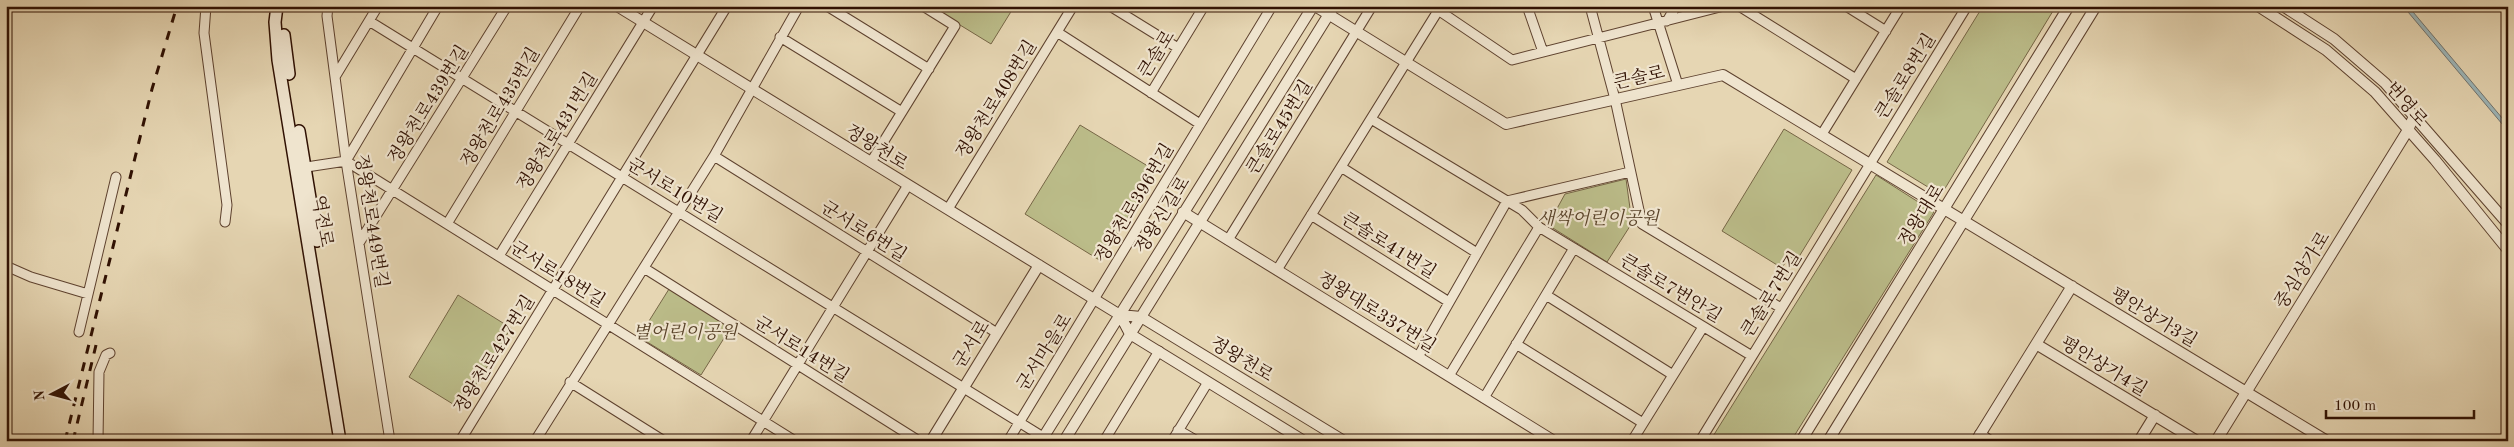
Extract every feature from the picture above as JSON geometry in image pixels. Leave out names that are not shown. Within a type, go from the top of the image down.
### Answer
[{"type":"main road","name":"역전로","points":[[276,6],[275,22],[278,60],[300,168],[347,441]]},
{"type":"main road","name":"역전로","points":[[283,6],[282,14],[287,62],[300,168],[340,441]]},
{"type":"street","points":[[206,6],[204,33],[206,53],[228,205],[225,222]]},
{"type":"street","name":"정왕천로449번길","points":[[328,6],[327,16],[346,161],[390,441]]},
{"type":"street","points":[[335,77],[378,6]]},
{"type":"street","points":[[300,168],[346,161],[438,6]]},
{"type":"street","name":"정왕천로439번길","points":[[359,244],[507,6]]},
{"type":"street","name":"정왕천로435번길","points":[[447,224],[580,6]]},
{"type":"street","name":"정왕천로","points":[[617,6],[1096,300],[1120,314],[1141,317],[1344,441]]},
{"type":"street","name":"정왕천로431번길","points":[[499,256],[653,6]]},
{"type":"street","name":"정왕천로427번길","points":[[460,441],[726,6]]},
{"type":"street","points":[[535,441],[570,382],[714,156],[799,6]]},
{"type":"street","points":[[827,6],[929,69]]},
{"type":"street","points":[[871,162],[956,26],[923,6]]},
{"type":"street","name":"정왕천로408번길","points":[[948,209],[1073,6]]},
{"type":"street","points":[[1110,6],[1178,48]]},
{"type":"street","name":"큰솔로","points":[[1151,93],[1204,6]]},
{"type":"street","name":"정왕천로396번길","points":[[1096,300],[1272,6]]},
{"type":"street","name":"큰솔로","points":[[1314,6],[1332,10],[1357,32],[1506,124],[1723,75],[1964,220]]},
{"type":"street","name":"정왕신길로","points":[[1042,439],[1314,6]]},
{"type":"street","name":"큰솔로45번길","points":[[1228,240],[1372,6]]},
{"type":"street","points":[[1527,6],[1543,52]]},
{"type":"street","points":[[1590,6],[1615,99],[1642,224],[1781,308]]},
{"type":"street","points":[[1653,6],[1663,22],[1678,85]]},
{"type":"street","points":[[1663,22],[1676,6]]},
{"type":"street","points":[[1277,270],[1439,8],[1512,60],[1724,6]]},
{"type":"street","points":[[1739,6],[1856,79]]},
{"type":"street","points":[[1846,6],[1886,31]]},
{"type":"street","points":[[1822,134],[1901,6]]},
{"type":"street","name":"정왕대로","points":[[1800,441],[2069,6]]},
{"type":"street","points":[[1828,441],[2096,6]]},
{"type":"street","name":"번영로","points":[[2258,6],[2326,50],[2376,92],[2508,250]]},
{"type":"street","name":"번영로","points":[[2283,6],[2334,39],[2385,83],[2508,224]]},
{"type":"street","name":"큰솔로8번길","points":[[1870,164],[1962,8]]},
{"type":"street","name":"정왕신길로","points":[[1064,441],[1332,10]]},
{"type":"street","name":"군서로10번길","points":[[369,21],[964,388]]},
{"type":"street","points":[[1056,32],[1200,124]]},
{"type":"street","points":[[780,37],[902,112]]},
{"type":"street","name":"중심상가로","points":[[2216,441],[2408,130],[2414,116]]},
{"type":"street","name":"큰솔로7번안길","points":[[1371,119],[1522,210],[1539,227],[1752,356]]},
{"type":"street","name":"군서로6번길","points":[[714,156],[997,333]]},
{"type":"street","name":"군서로18번길","points":[[346,161],[794,441]]},
{"type":"street","name":"큰솔로7번길","points":[[1700,441],[1870,164]]},
{"type":"street","points":[[1341,167],[1477,252]]},
{"type":"street","points":[[1418,357],[1507,201],[1630,172]]},
{"type":"street","points":[[79,332],[116,177]]},
{"type":"street","points":[[751,441],[908,185]]},
{"type":"street","name":"정왕대로337번길","points":[[1183,212],[1554,441]]},
{"type":"street","name":"큰솔로41번길","points":[[1311,215],[1449,302]]},
{"type":"street","name":"평안상가3길","points":[[1964,220],[2327,441]]},
{"type":"street","points":[[1449,376],[1539,227]]},
{"type":"street","points":[[1484,398],[1574,248]]},
{"type":"street","name":"군서로","points":[[931,441],[1039,265]]},
{"type":"street","points":[[6,266],[31,277],[88,294]]},
{"type":"street","name":"군서로14번길","points":[[644,268],[919,441]]},
{"type":"street","name":"평안상가4길","points":[[1990,441],[1978,438],[2072,286]]},
{"type":"street","points":[[1546,295],[1673,375]]},
{"type":"street","name":"군서마을로","points":[[1008,441],[1096,300]]},
{"type":"street","points":[[1120,314],[1130,334]]},
{"type":"street","points":[[1632,441],[1703,327]]},
{"type":"street","name":"정왕천로","points":[[1130,334],[1304,441]]},
{"type":"street","points":[[1516,344],[1643,423]]},
{"type":"street","name":"평안상가4길","points":[[2036,344],[2197,441]]},
{"type":"street","points":[[1104,441],[1159,351]]},
{"type":"street","points":[[98,441],[99,372],[106,355],[110,353]]},
{"type":"street","points":[[570,382],[664,441]]},
{"type":"street","points":[[1172,441],[1208,382]]},
{"type":"street","points":[[964,388],[1020,422],[1042,439]]},
{"type":"street","name":"평안상가4길","points":[[2139,441],[2155,415]]},
{"type":"street","points":[[1178,430],[1197,441]]},
{"type":"green space","points":[[929,6],[1011,6],[1012,10],[991,44]]},
{"type":"green space","points":[[1983,6],[2056,6],[1941,195],[1887,162]]},
{"type":"green space","points":[[1080,125],[1156,171],[1101,261],[1025,214]]},
{"type":"green space","points":[[1784,129],[1852,170],[1797,260],[1789,256],[1782,268],[1722,231]]},
{"type":"green space","points":[[1876,175],[1934,212],[1791,441],[1710,441]]},
{"type":"green space","name":"새싹어린이공원","points":[[1626,179],[1632,223],[1607,262],[1548,225],[1565,194]]},
{"type":"green space","name":"별어린이공원","points":[[669,289],[731,327],[701,375],[639,337]]},
{"type":"green space","points":[[458,295],[511,328],[461,409],[409,377]]},
{"type":"water","points":[[2403,6],[2408,6],[2508,125],[2508,131]]},
{"type":"railway","points":[[65,441],[152,89],[177,6]]},
{"type":"railway","points":[[73,441],[96,345]]}]
